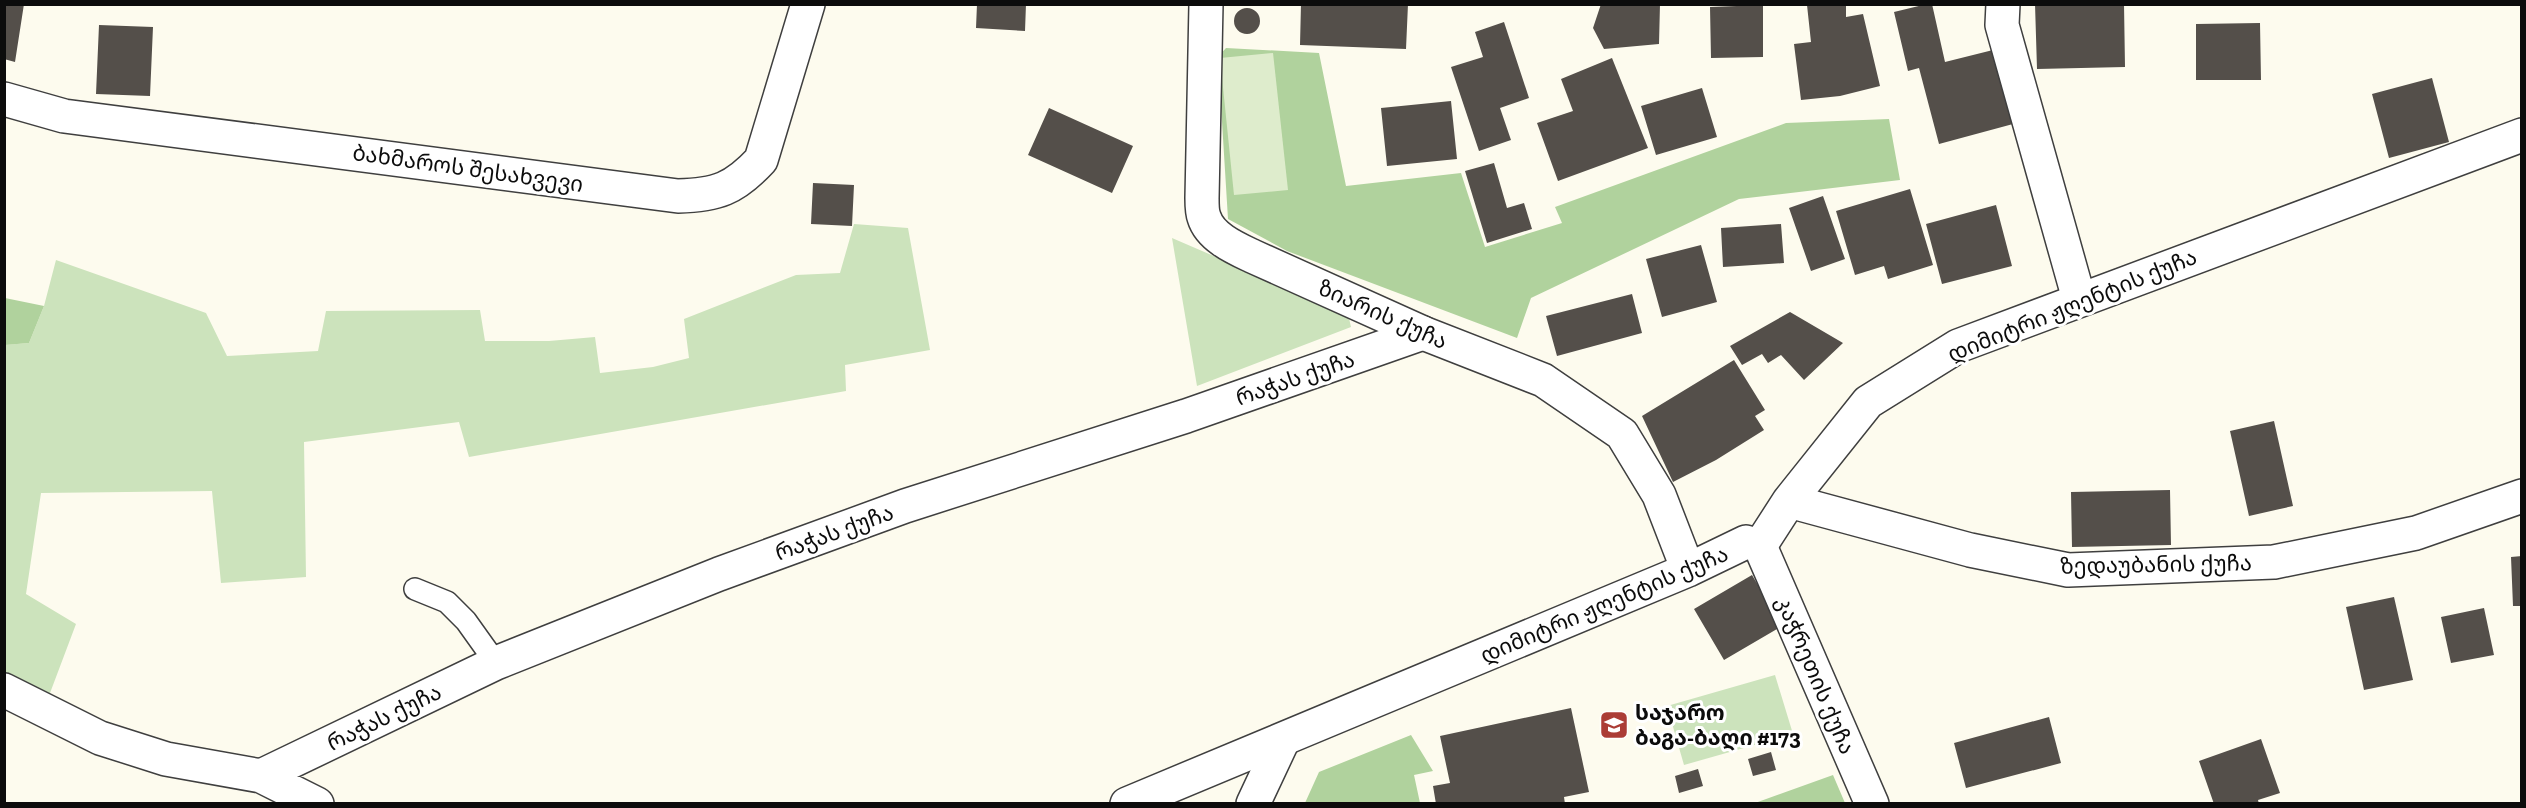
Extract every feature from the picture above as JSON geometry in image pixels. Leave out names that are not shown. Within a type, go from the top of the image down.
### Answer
[{"type":"street","name":"ბახმაროს შესახვევი","points":[[4,99],[64,116],[678,196],[704,195],[724,191],[746,176],[760,160],[808,4]]},
{"type":"street","name":"ზიარის ქუჩა","points":[[1206,4],[1202,198],[1204,218],[1228,244],[1423,333],[1543,381],[1622,434],[1659,495],[1688,570]]},
{"type":"street","points":[[2003,4],[2002,25],[2079,299]]},
{"type":"street","name":"დიმიტრი ჟღენტის ქუჩა","points":[[1127,804],[1688,570],[1746,542],[1760,546],[1789,501],[1868,402],[1958,346],[2522,135]]},
{"type":"street","name":"რაჭას ქუჩა","points":[[261,776],[496,663],[719,574],[905,506],[1186,416],[1423,333]]},
{"type":"street","name":"ზედაუბანის ქუჩა","points":[[1789,501],[1970,549],[2068,570],[2274,562],[2416,533],[2522,496]]},
{"type":"street","name":"კაჭრეთის ქუჩა","points":[[1760,546],[1872,804]]},
{"type":"street","points":[[4,690],[100,738],[166,759],[261,776],[317,804]]},
{"type":"street","points":[[1253,804],[1283,740]]},
{"type":"lane","points":[[415,589],[447,602],[466,621],[496,663]]},
{"type":"green space","points":[[1226,48],[1319,53],[1346,186],[1461,173],[1485,247],[1562,223],[1555,207],[1786,123],[1889,119],[1900,180],[1739,199],[1531,298],[1517,338],[1287,251],[1228,219],[1218,57]]},
{"type":"green space","points":[[1273,53],[1288,190],[1234,195],[1220,58]]},
{"type":"green space","points":[[854,224],[908,228],[930,350],[845,365],[846,391],[469,457],[459,422],[304,442],[306,577],[221,583],[212,491],[41,493],[26,594],[76,624],[47,701],[5,674],[4,345],[29,343],[44,306],[56,260],[206,313],[227,356],[318,351],[326,311],[480,310],[485,341],[549,341],[595,337],[600,373],[653,367],[689,358],[684,319],[796,275],[840,273]]},
{"type":"green space","points":[[1172,238],[1348,314],[1351,327],[1197,386]]},
{"type":"green space","points":[[5,298],[44,306],[29,343],[5,345]]},
{"type":"green space","points":[[1775,675],[1793,734],[1684,765],[1667,706]]},
{"type":"green space","points":[[1411,735],[1433,771],[1414,775],[1420,803],[1305,803],[1319,772]]},
{"type":"green space","points":[[1833,775],[1845,803],[1755,803]]},
{"type":"building","points":[[4,4],[24,4],[15,62],[4,59]]},
{"type":"building","points":[[977,4],[1026,4],[1025,31],[976,28]]},
{"type":"building","points":[[1301,4],[1408,4],[1406,49],[1300,45]]},
{"type":"building","points":[[1601,4],[1660,4],[1659,44],[1604,49],[1593,28]]},
{"type":"building","points":[[1846,4],[1846,17],[1863,14],[1880,86],[1840,96],[1801,100],[1794,44],[1811,42],[1807,5]]},
{"type":"building","points":[[1932,4],[1945,62],[1993,50],[2013,124],[1939,144],[1919,68],[1908,71],[1894,12]]},
{"type":"building","points":[[2035,4],[2124,4],[2125,67],[2037,69]]},
{"type":"building","points":[[1763,5],[1763,57],[1711,58],[1710,7]]},
{"type":"building","points":[[1247,8],[1256,12],[1260,21],[1256,30],[1247,34],[1238,30],[1234,21],[1238,12]]},
{"type":"building","points":[[1504,22],[1529,98],[1500,108],[1511,140],[1479,151],[1451,67],[1483,57],[1475,32]]},
{"type":"building","points":[[2260,23],[2261,80],[2196,80],[2196,24]]},
{"type":"building","points":[[99,25],[153,27],[150,96],[96,94]]},
{"type":"building","points":[[1612,58],[1648,148],[1558,181],[1537,123],[1573,111],[1561,79]]},
{"type":"building","points":[[2432,78],[2449,142],[2389,158],[2372,94]]},
{"type":"building","points":[[1702,88],[1717,137],[1656,155],[1641,106]]},
{"type":"building","points":[[1451,101],[1457,159],[1387,166],[1381,108]]},
{"type":"building","points":[[1049,108],[1133,146],[1112,193],[1028,155]]},
{"type":"building","points":[[1494,163],[1507,208],[1524,203],[1532,229],[1487,243],[1465,171]]},
{"type":"building","points":[[813,183],[854,185],[852,226],[811,224]]},
{"type":"building","points":[[1910,189],[1933,265],[1888,279],[1884,266],[1855,275],[1836,211]]},
{"type":"building","points":[[1823,196],[1845,259],[1811,271],[1789,208]]},
{"type":"building","points":[[1996,205],[2012,266],[1942,284],[1926,224]]},
{"type":"building","points":[[1781,224],[1784,263],[1723,267],[1721,228]]},
{"type":"building","points":[[1701,245],[1717,302],[1662,317],[1646,259]]},
{"type":"building","points":[[1632,294],[1642,333],[1557,356],[1546,316]]},
{"type":"building","points":[[1790,312],[1843,343],[1804,380],[1781,355],[1768,363],[1762,354],[1742,365],[1730,346]]},
{"type":"building","points":[[1734,360],[1765,410],[1755,416],[1764,430],[1716,460],[1673,482],[1642,416]]},
{"type":"building","points":[[2274,421],[2293,506],[2249,516],[2230,431]]},
{"type":"building","points":[[2170,490],[2171,545],[2072,547],[2071,492]]},
{"type":"building","points":[[2522,556],[2522,606],[2513,606],[2511,557]]},
{"type":"building","points":[[1752,575],[1782,626],[1724,660],[1694,609]]},
{"type":"building","points":[[2394,597],[2413,680],[2364,690],[2346,607]]},
{"type":"building","points":[[2484,608],[2494,655],[2451,663],[2441,617]]},
{"type":"building","points":[[1571,708],[1589,792],[1564,797],[1565,804],[1436,804],[1433,786],[1450,783],[1440,736]]},
{"type":"building","points":[[2049,717],[2061,763],[1966,788],[1954,743]]},
{"type":"building","points":[[2261,739],[2280,793],[2258,800],[2259,804],[2214,804],[2199,761]]},
{"type":"building","points":[[1771,752],[1776,770],[1753,776],[1748,759]]},
{"type":"building","points":[[1698,769],[1703,786],[1679,793],[1675,776]]},
{"type":"place","name":"საჯარო ბაგა-ბაღი #173","points":[[1614,725]]}]
